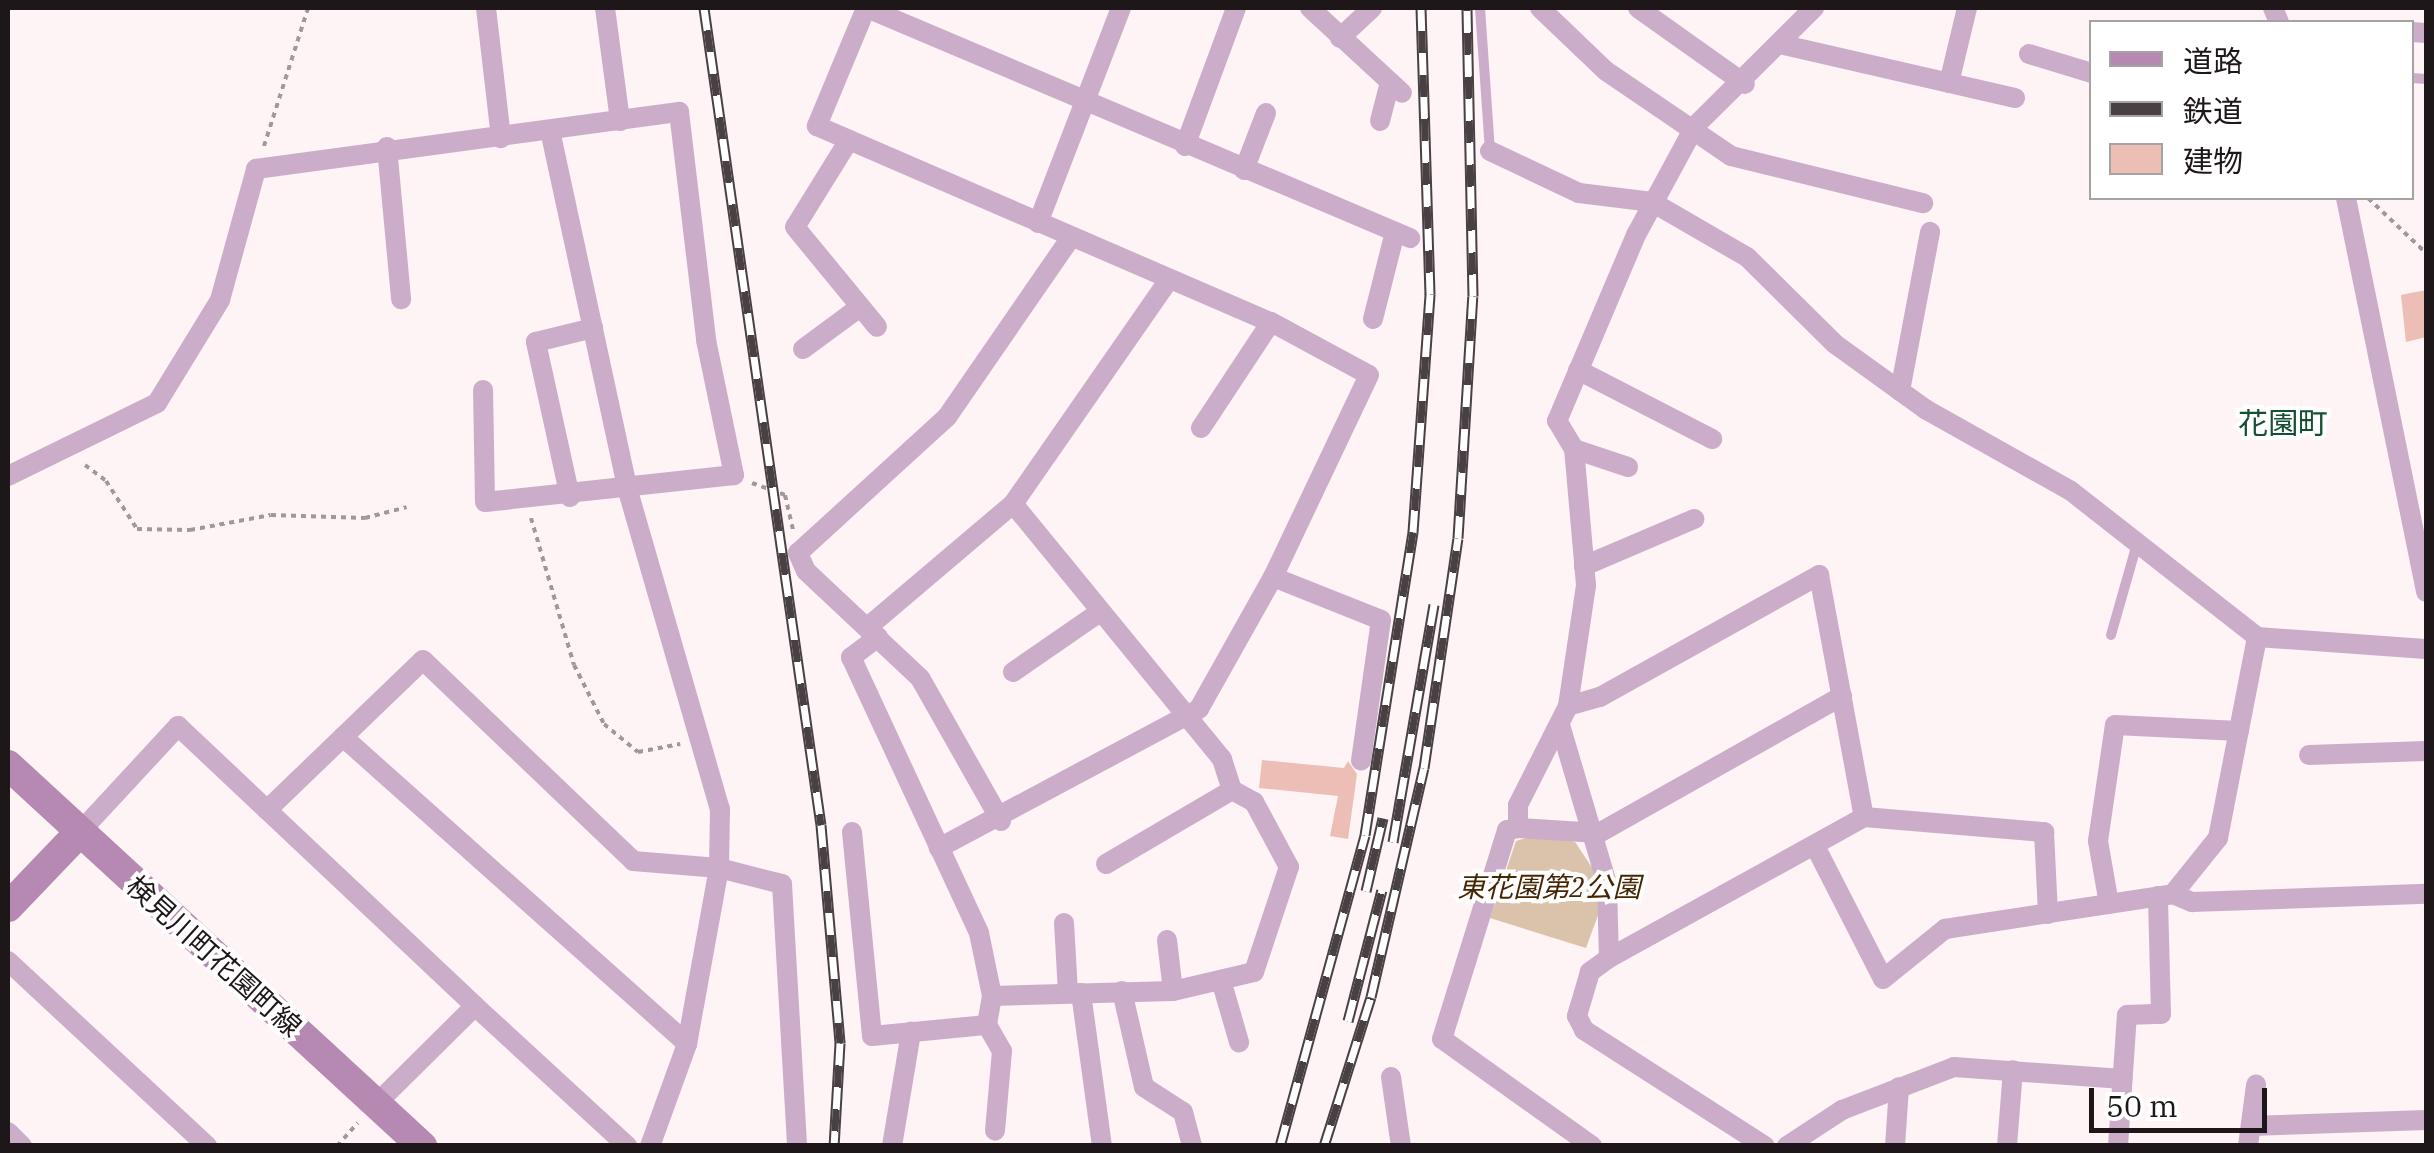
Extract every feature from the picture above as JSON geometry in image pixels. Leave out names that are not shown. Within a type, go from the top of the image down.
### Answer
[{"type":"street","points":[[486,8],[501,138]]},
{"type":"street","points":[[605,8],[620,121]]},
{"type":"street","points":[[939,848],[1001,821],[1200,709],[1273,578],[1369,375],[1271,322],[1070,239],[818,126],[867,8],[1185,146],[1403,235],[1373,319]]},
{"type":"street","points":[[1038,223],[1121,8]]},
{"type":"street","points":[[1185,146],[1236,8]]},
{"type":"street","points":[[1310,8],[1396,87],[1380,120]]},
{"type":"street","points":[[1340,38],[1372,8]]},
{"type":"street","points":[[1540,8],[1606,72],[1695,126],[1731,156],[1924,203]]},
{"type":"street","points":[[1638,8],[1744,84]]},
{"type":"street","points":[[1518,828],[1518,806],[1564,716],[1584,566],[1574,449],[1557,421],[1652,202],[1695,126],[1784,46],[1814,8]]},
{"type":"street","points":[[1949,83],[1967,8]]},
{"type":"street","points":[[1784,46],[2015,98]]},
{"type":"street","points":[[2029,54],[2089,72]]},
{"type":"street","points":[[8,476],[157,403],[220,300],[256,170],[387,147],[552,135],[679,112],[706,340],[734,475],[628,491],[486,502],[483,390]]},
{"type":"street","points":[[1244,170],[1266,114]]},
{"type":"street","points":[[552,135],[628,491],[720,809],[719,868],[688,1044],[650,1146]]},
{"type":"street","points":[[848,140],[795,227],[877,327]]},
{"type":"street","points":[[387,147],[401,298]]},
{"type":"street","points":[[1490,151],[1579,193],[1652,202],[1764,269],[1834,344],[1900,391],[2071,491],[2257,637],[2426,649]]},
{"type":"street","points":[[2346,200],[2426,592]]},
{"type":"street","points":[[1900,391],[1930,232]]},
{"type":"street","points":[[1001,821],[920,678],[806,571],[798,553],[947,416],[1070,239]]},
{"type":"street","points":[[995,1131],[1002,1051],[987,1025],[992,996],[979,933],[851,657],[873,632],[1014,504],[1168,281]]},
{"type":"street","points":[[803,349],[860,307]]},
{"type":"street","points":[[1201,428],[1271,322]]},
{"type":"street","points":[[570,497],[536,342],[593,328]]},
{"type":"street","points":[[1578,370],[1712,439]]},
{"type":"street","points":[[1574,449],[1628,467]]},
{"type":"street","points":[[992,996],[1173,992],[1254,972],[1288,867],[1254,802],[1232,790],[1222,759],[1183,717],[1014,504]]},
{"type":"street","points":[[1584,566],[1694,519]]},
{"type":"street","points":[[1564,716],[1819,575],[1864,818]]},
{"type":"street","points":[[1273,578],[1382,620],[1361,761]]},
{"type":"street","points":[[1013,672],[1100,612]]},
{"type":"street","points":[[2118,1146],[2127,1015],[2161,1014],[2166,895],[2218,838],[2257,637]]},
{"type":"street","points":[[267,810],[424,660],[633,861],[719,868],[782,884],[788,905],[797,1146]]},
{"type":"street","points":[[1592,1146],[1442,1040],[1507,830],[1598,833],[1842,696]]},
{"type":"street","points":[[1564,716],[1598,833],[1609,958]]},
{"type":"street","points":[[2109,904],[2098,841],[2115,725],[2239,731]]},
{"type":"street","points":[[8,907],[178,726],[627,1146]]},
{"type":"street","points":[[343,737],[688,1044]]},
{"type":"street","points":[[2309,755],[2426,751]]},
{"type":"street","name":"検見川町花園町線","points":[[8,765],[369,1111],[422,1146]]},
{"type":"street","points":[[1106,864],[1232,790]]},
{"type":"street","points":[[1765,1146],[1584,1030],[1577,1016],[1590,972],[1864,818],[2044,832],[2048,914]]},
{"type":"street","points":[[852,832],[872,1036],[987,1025]]},
{"type":"street","points":[[1815,846],[1884,978],[1930,934],[2166,895],[2192,902],[2426,894]]},
{"type":"street","points":[[1064,923],[1102,1146]]},
{"type":"street","points":[[1167,940],[1173,992]]},
{"type":"street","points":[[8,960],[207,1146]]},
{"type":"street","points":[[1221,980],[1238,1042]]},
{"type":"street","points":[[1122,992],[1144,1088],[1183,1112],[1192,1146]]},
{"type":"street","points":[[369,1111],[474,1006]]},
{"type":"street","points":[[892,1146],[911,1032]]},
{"type":"street","points":[[1787,1146],[1842,1110],[1954,1067],[2123,1079]]},
{"type":"street","points":[[2008,1146],[2013,1070]]},
{"type":"street","points":[[1390,1078],[1400,1146]]},
{"type":"street","points":[[2256,1085],[2250,1136],[2426,1120]]},
{"type":"street","points":[[1895,1146],[1899,1087]]},
{"type":"street","points":[[8,1132],[22,1146]]},
{"type":"lane","points":[[1480,8],[1490,151]]},
{"type":"lane","points":[[2111,635],[2138,543]]},
{"type":"path","points":[[256,170],[308,8]]},
{"type":"path","points":[[2370,200],[2426,253]]},
{"type":"path","points":[[65,449],[106,481],[137,529],[190,530],[272,515],[364,518],[407,507]]},
{"type":"path","points":[[734,475],[785,495],[798,553]]},
{"type":"path","points":[[525,499],[574,665],[604,724],[638,752],[701,738]]},
{"type":"path","points":[[337,1146],[369,1111]]},
{"type":"green space","name":"東花園第2公園","points":[[1543,833],[1575,842],[1599,878],[1601,907],[1586,948],[1490,918],[1516,841]]},
{"type":"building","points":[[2426,290],[2426,337],[2406,342],[2401,295]]},
{"type":"building","points":[[1262,760],[1344,768],[1348,761],[1357,774],[1348,839],[1330,836],[1338,796],[1259,788]]},
{"type":"railway","points":[[704,8],[821,825],[840,1043],[834,1146]]},
{"type":"railway","points":[[1280,1146],[1365,835],[1413,532],[1430,294],[1421,8]]},
{"type":"railway","points":[[1324,1146],[1371,997],[1424,768],[1458,538],[1473,296],[1467,8]]},
{"type":"railway","points":[[1393,842],[1434,605]]},
{"type":"railway","points":[[1366,891],[1383,818]]},
{"type":"railway","points":[[1348,1021],[1382,890]]},
{"type":"district","name":"花園町","points":[[2283,423]]}]
